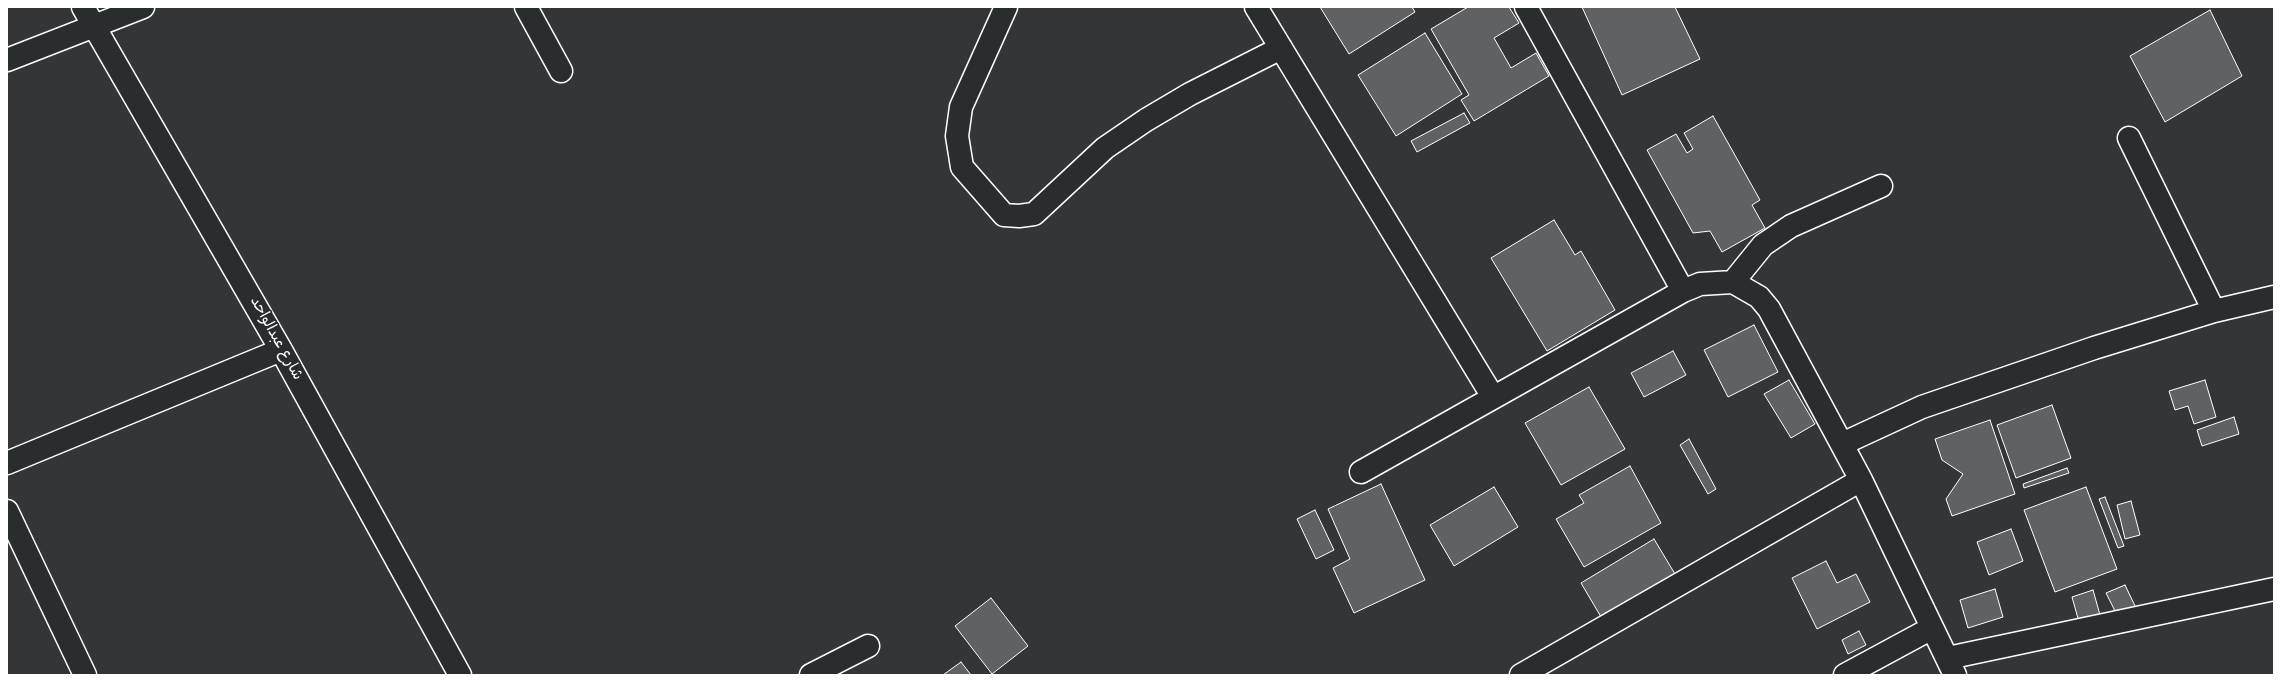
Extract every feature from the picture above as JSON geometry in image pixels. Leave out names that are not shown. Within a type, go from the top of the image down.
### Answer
[{"type":"street","name":"شارع عبدالواحد","points":[[83,7],[96,26],[282,350],[460,675]]},
{"type":"street","points":[[7,60],[143,7]]},
{"type":"street","points":[[526,7],[561,71]]},
{"type":"street","points":[[1006,7],[961,107],[957,136],[962,166],[1004,215],[1019,216],[1034,214],[1105,148],[1146,120],[1190,94],[1281,48]]},
{"type":"street","points":[[1256,7],[1493,398]]},
{"type":"street","points":[[1526,7],[1683,291]]},
{"type":"street","points":[[2129,138],[2214,311]]},
{"type":"street","points":[[1733,282],[1763,246],[1791,226],[1881,186]]},
{"type":"street","points":[[1361,472],[1683,291],[1700,284],[1733,282],[1759,297],[1769,309],[1862,480],[1951,667],[2274,588]]},
{"type":"street","points":[[1842,444],[1922,407],[2094,348],[2214,311],[2274,297]]},
{"type":"street","points":[[7,464],[282,350]]},
{"type":"street","points":[[1521,675],[1862,480]]},
{"type":"street","points":[[7,511],[85,675]]},
{"type":"street","points":[[1845,675],[1932,628]]},
{"type":"street","points":[[811,675],[868,646]]},
{"type":"building","points":[[1320,7],[1412,7],[1415,12],[1349,54]]},
{"type":"building","points":[[1468,7],[1509,7],[1519,23],[1494,38],[1511,68],[1536,53],[1549,76],[1474,121],[1461,100],[1469,95],[1431,29]]},
{"type":"building","points":[[1582,7],[1675,7],[1700,59],[1622,95]]},
{"type":"building","points":[[2210,10],[2242,76],[2165,122],[2130,56]]},
{"type":"building","points":[[1425,33],[1462,94],[1396,136],[1358,75]]},
{"type":"building","points":[[1464,113],[1470,123],[1417,152],[1411,141]]},
{"type":"building","points":[[1713,116],[1760,200],[1752,205],[1765,228],[1722,252],[1710,231],[1693,233],[1647,150],[1676,134],[1687,153],[1693,149],[1684,133]]},
{"type":"building","points":[[1554,220],[1575,255],[1581,251],[1615,310],[1547,351],[1491,258]]},
{"type":"building","points":[[1754,325],[1778,372],[1728,397],[1704,350]]},
{"type":"building","points":[[1673,351],[1686,375],[1644,397],[1631,373]]},
{"type":"building","points":[[1789,380],[1815,424],[1791,438],[1764,394]]},
{"type":"building","points":[[2205,380],[2216,417],[2194,424],[2188,406],[2175,410],[2169,391]]},
{"type":"building","points":[[1589,387],[1625,449],[1561,485],[1525,423]]},
{"type":"building","points":[[2052,405],[2071,458],[2016,478],[1997,425]]},
{"type":"building","points":[[2234,417],[2239,434],[2202,446],[2197,430]]},
{"type":"building","points":[[1990,420],[2015,494],[1952,516],[1946,499],[1963,474],[1942,460],[1935,439]]},
{"type":"building","points":[[1689,439],[1716,489],[1708,494],[1680,445]]},
{"type":"building","points":[[1630,466],[1661,523],[1584,567],[1556,519],[1584,503],[1579,495]]},
{"type":"building","points":[[2067,468],[2069,473],[2024,488],[2023,484]]},
{"type":"building","points":[[1381,484],[1425,580],[1354,613],[1333,568],[1350,559],[1328,509]]},
{"type":"building","points":[[1494,487],[1518,527],[1454,566],[1430,525]]},
{"type":"building","points":[[2086,487],[2117,569],[2055,592],[2024,510]]},
{"type":"building","points":[[2105,497],[2124,546],[2118,548],[2099,499]]},
{"type":"building","points":[[2131,501],[2140,535],[2125,539],[2117,505]]},
{"type":"building","points":[[1315,510],[1334,550],[1316,559],[1297,519]]},
{"type":"building","points":[[2011,529],[2023,561],[1989,575],[1977,542]]},
{"type":"building","points":[[1654,539],[1678,579],[1604,622],[1581,583]]},
{"type":"building","points":[[1826,561],[1837,583],[1856,574],[1870,602],[1817,629],[1792,578]]},
{"type":"building","points":[[2125,585],[2136,608],[2118,617],[2106,593]]},
{"type":"building","points":[[1995,589],[2003,617],[1968,628],[1960,600]]},
{"type":"building","points":[[2093,590],[2100,615],[2079,622],[2072,597]]},
{"type":"building","points":[[991,598],[1028,646],[992,674],[955,626]]},
{"type":"building","points":[[1859,631],[1866,645],[1848,654],[1842,640]]},
{"type":"building","points":[[961,662],[971,675],[943,675]]}]
